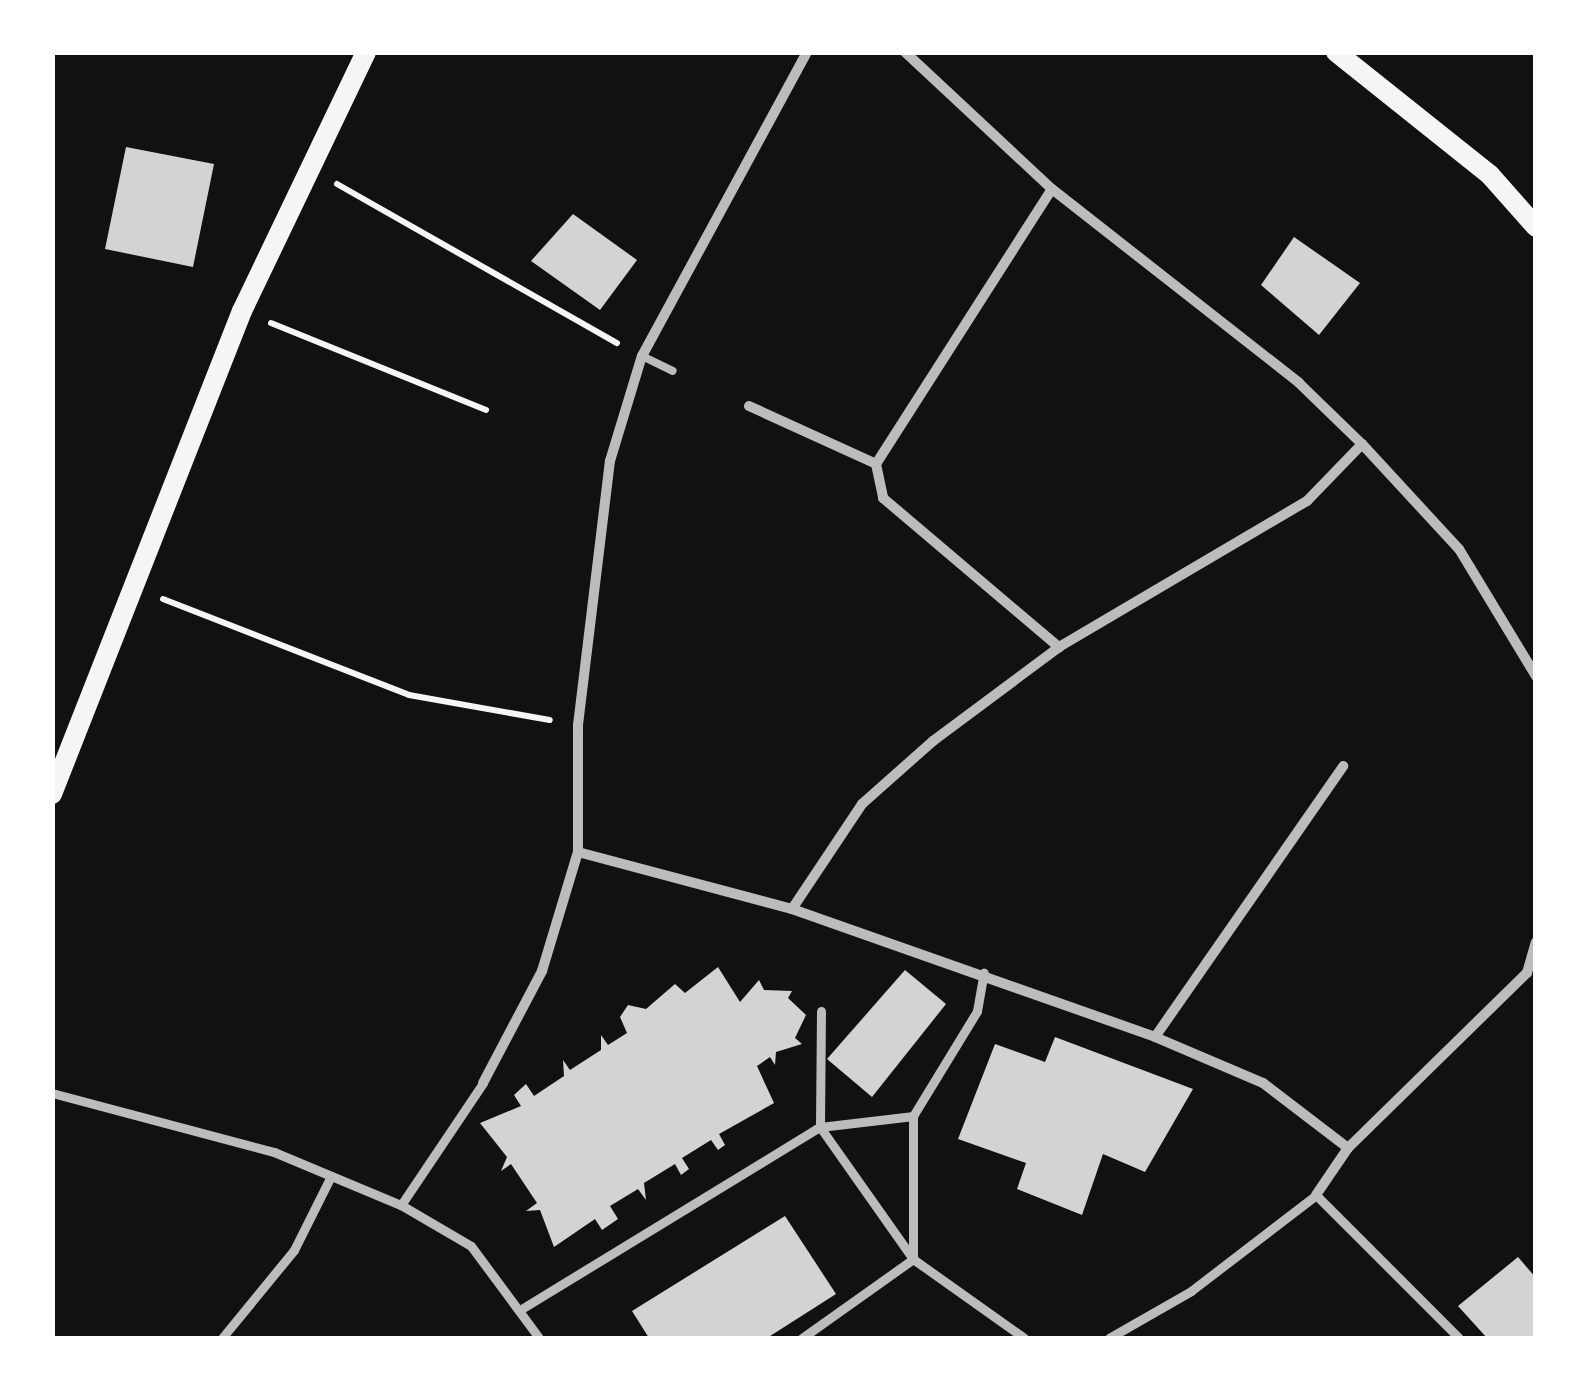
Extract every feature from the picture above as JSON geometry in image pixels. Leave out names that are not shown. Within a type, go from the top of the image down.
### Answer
[{"type":"main road","points":[[52,794],[242,311],[304,167],[366,52]]},
{"type":"main road","points":[[1336,52],[1490,176],[1536,227]]},
{"type":"street","points":[[401,1205],[483,1083],[542,971],[578,852],[578,725],[610,461],[642,356],[807,52]]},
{"type":"street","points":[[905,52],[1052,188],[1299,383],[1362,444],[1459,549],[1536,676]]},
{"type":"street","points":[[1052,188],[876,464],[883,498],[1059,647]]},
{"type":"street","points":[[749,406],[876,464]]},
{"type":"street","points":[[792,909],[862,804],[1059,647],[1306,501],[1362,444]]},
{"type":"street","points":[[1156,1037],[1343,766]]},
{"type":"street","points":[[578,852],[792,909],[984,973],[1156,1037],[1263,1083],[1348,1148]]},
{"type":"street","points":[[1108,1338],[1190,1291],[1316,1195],[1348,1148],[1531,976],[1536,942]]},
{"type":"street","points":[[913,1259],[913,1116],[977,1011],[984,973]]},
{"type":"street","points":[[821,1011],[820,1127],[913,1259],[1024,1338]]},
{"type":"street","points":[[52,1092],[331,1176],[401,1205],[471,1246],[523,1308],[540,1338]]},
{"type":"street","points":[[523,1308],[594,1270],[820,1127],[913,1116]]},
{"type":"street","points":[[222,1338],[294,1250],[331,1176]]},
{"type":"street","points":[[1316,1195],[1459,1338]]},
{"type":"street","points":[[802,1338],[913,1259]]},
{"type":"lane","points":[[642,356],[673,371]]},
{"type":"lane","points":[[737,400],[749,406]]},
{"type":"path","points":[[304,167],[642,356]]},
{"type":"path","points":[[242,311],[486,410]]},
{"type":"path","points":[[134,587],[409,695],[578,725]]},
{"type":"building","points":[[126,147],[214,164],[193,267],[105,249]]},
{"type":"building","points":[[573,214],[637,260],[600,310],[531,261]]},
{"type":"building","points":[[1294,237],[1360,283],[1319,335],[1261,285]]},
{"type":"building","points":[[718,967],[740,1002],[759,980],[764,990],[792,991],[788,998],[806,1015],[795,1038],[802,1044],[776,1052],[775,1065],[770,1057],[757,1066],[774,1103],[719,1134],[725,1145],[718,1150],[711,1140],[682,1158],[689,1169],[681,1175],[675,1164],[644,1183],[646,1200],[638,1189],[610,1206],[618,1219],[602,1230],[595,1219],[554,1247],[540,1210],[526,1211],[537,1203],[511,1164],[501,1171],[507,1157],[480,1123],[521,1106],[514,1095],[526,1084],[534,1096],[564,1076],[563,1060],[570,1070],[601,1050],[601,1035],[608,1045],[627,1033],[620,1017],[628,1005],[646,1009],[675,984],[685,993]]},
{"type":"building","points":[[905,970],[946,1004],[872,1097],[827,1059]]},
{"type":"building","points":[[1055,1037],[1193,1089],[1145,1172],[1103,1154],[1082,1215],[1017,1189],[1026,1163],[958,1139],[995,1044],[1045,1062]]},
{"type":"building","points":[[785,1216],[836,1294],[767,1338],[649,1338],[632,1311]]},
{"type":"building","points":[[1518,1257],[1536,1278],[1536,1338],[1487,1338],[1458,1306]]}]
